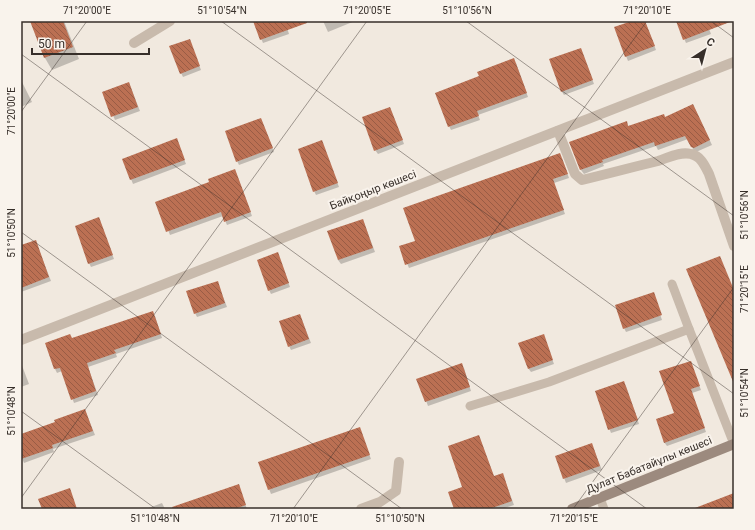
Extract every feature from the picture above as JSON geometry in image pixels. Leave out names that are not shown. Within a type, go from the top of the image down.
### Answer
[{"type":"street","points":[[134,43],[170,21]]},
{"type":"street","name":"Байқоңыр көшесі","points":[[21,340],[734,62]]},
{"type":"street","points":[[558,131],[574,174],[582,180],[679,154],[691,154],[699,157],[709,174],[734,246]]},
{"type":"street","name":"Дулат Бабатайұлы көшесі","points":[[572,509],[734,444]]},
{"type":"street","points":[[361,509],[380,502],[396,491],[399,462]]},
{"type":"lane","points":[[672,284],[734,444]]},
{"type":"lane","points":[[470,406],[549,382],[689,329]]},
{"type":"lane","points":[[600,498],[604,509]]},
{"type":"building","points":[[30,21],[63,21],[73,47],[44,58]]},
{"type":"building","points":[[253,21],[307,21],[307,23],[260,40]]},
{"type":"building","points":[[632,21],[645,21],[655,46],[625,57],[614,27]]},
{"type":"building","points":[[676,21],[729,21],[730,22],[683,40]]},
{"type":"building","points":[[190,39],[200,66],[180,74],[169,46]]},
{"type":"building","points":[[581,48],[593,80],[561,92],[549,59]]},
{"type":"building","points":[[514,58],[527,93],[477,111],[479,116],[448,127],[435,93],[479,76],[477,72]]},
{"type":"building","points":[[129,82],[138,107],[111,117],[102,92]]},
{"type":"building","points":[[693,104],[710,140],[694,148],[691,147],[685,136],[655,146],[654,142],[602,160],[603,162],[580,170],[569,142],[627,121],[628,126],[664,114],[665,117]]},
{"type":"building","points":[[390,107],[403,140],[374,151],[362,117]]},
{"type":"building","points":[[261,118],[273,148],[236,162],[225,131]]},
{"type":"building","points":[[177,138],[185,160],[130,180],[122,159]]},
{"type":"building","points":[[322,140],[338,183],[313,192],[298,149]]},
{"type":"building","points":[[560,153],[568,174],[553,179],[564,210],[405,265],[399,246],[415,241],[403,208]]},
{"type":"building","points":[[235,169],[251,212],[224,222],[221,212],[166,232],[155,202],[209,182],[208,179]]},
{"type":"building","points":[[99,217],[113,255],[88,264],[75,226]]},
{"type":"building","points":[[363,219],[373,248],[338,260],[327,231]]},
{"type":"building","points":[[36,240],[49,277],[21,288],[21,245]]},
{"type":"building","points":[[278,252],[289,283],[268,291],[257,260]]},
{"type":"building","points":[[720,256],[734,290],[734,384],[686,269]]},
{"type":"building","points":[[218,281],[225,303],[194,314],[186,291]]},
{"type":"building","points":[[654,292],[662,315],[623,329],[615,305]]},
{"type":"building","points":[[153,311],[161,334],[114,350],[116,353],[87,363],[96,391],[71,400],[60,368],[54,369],[45,343],[70,334],[72,338]]},
{"type":"building","points":[[300,314],[309,339],[288,347],[279,321]]},
{"type":"building","points":[[544,334],[553,360],[528,369],[518,343]]},
{"type":"building","points":[[691,361],[700,386],[691,389],[705,428],[664,443],[656,419],[674,413],[659,371]]},
{"type":"building","points":[[462,363],[470,387],[425,402],[416,379]]},
{"type":"building","points":[[624,381],[638,420],[608,430],[595,391]]},
{"type":"building","points":[[85,409],[93,431],[52,445],[53,448],[21,459],[21,434]]},
{"type":"building","points":[[360,427],[370,455],[268,490],[258,462]]},
{"type":"building","points":[[479,435],[494,476],[503,473],[512,501],[489,509],[454,509],[448,492],[462,487],[448,446]]},
{"type":"building","points":[[592,443],[600,466],[563,479],[555,456]]},
{"type":"building","points":[[239,484],[246,505],[234,509],[173,509],[172,507]]},
{"type":"building","points":[[70,488],[77,509],[42,509],[38,499]]},
{"type":"building","points":[[734,493],[734,509],[695,509],[695,508]]}]
